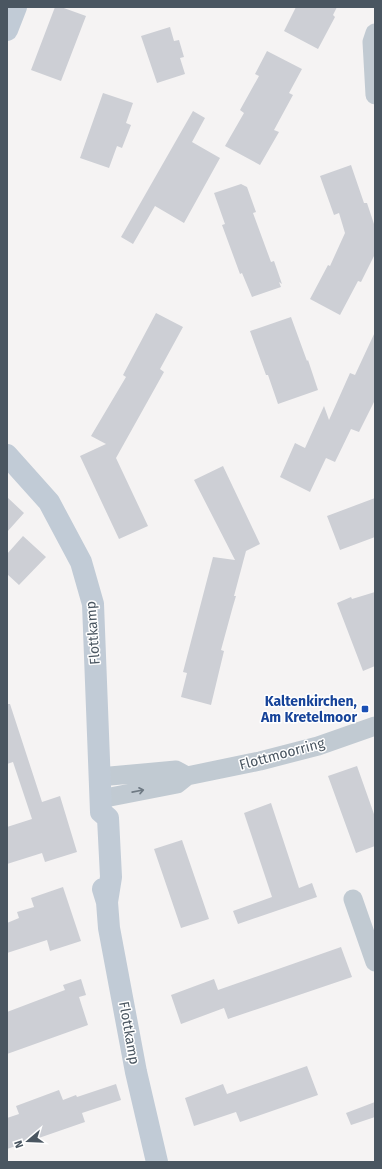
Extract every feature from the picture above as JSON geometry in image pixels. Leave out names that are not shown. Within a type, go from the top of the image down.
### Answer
[{"type":"street","points":[[7,30],[16,7]]},
{"type":"street","points":[[375,34],[372,42],[375,95]]},
{"type":"street","name":"Flottkamp","points":[[7,455],[49,502],[81,562],[93,604],[101,805],[93,817],[98,871],[107,902],[110,928],[136,1072],[157,1162]]},
{"type":"street","name":"Flottmoorring","points":[[101,805],[177,784],[187,776],[260,761],[318,746],[375,726]]},
{"type":"street","name":"Flottmoorring","points":[[99,777],[176,770],[187,776]]},
{"type":"street","points":[[353,899],[375,962]]},
{"type":"building","points":[[55,7],[61,7],[86,16],[61,81],[31,70]]},
{"type":"building","points":[[296,7],[337,7],[333,15],[335,17],[318,49],[284,31]]},
{"type":"building","points":[[170,27],[174,41],[179,40],[184,57],[180,58],[185,74],[157,83],[141,36]]},
{"type":"building","points":[[267,51],[302,69],[289,93],[293,95],[274,130],[279,132],[260,165],[225,146],[244,113],[240,110],[259,76],[255,74]]},
{"type":"building","points":[[103,93],[133,103],[126,123],[131,125],[122,148],[117,146],[109,168],[80,158]]},
{"type":"building","points":[[193,111],[205,118],[192,142],[220,158],[184,223],[155,206],[133,244],[121,237]]},
{"type":"building","points":[[351,165],[364,203],[367,203],[375,227],[375,254],[361,282],[358,281],[340,315],[310,299],[328,265],[330,266],[345,233],[339,213],[334,215],[320,176]]},
{"type":"building","points":[[241,184],[247,187],[256,212],[253,213],[271,262],[274,261],[282,284],[279,282],[281,287],[252,297],[242,273],[240,274],[222,225],[225,224],[214,193]]},
{"type":"building","points":[[156,313],[183,327],[160,369],[164,372],[116,458],[148,526],[119,539],[80,456],[106,444],[91,436],[126,377],[123,375]]},
{"type":"building","points":[[291,317],[318,390],[278,404],[250,331]]},
{"type":"building","points":[[375,332],[375,400],[359,432],[351,429],[335,462],[326,458],[310,492],[280,477],[295,443],[305,448],[324,406],[329,420],[350,373],[355,375]]},
{"type":"building","points":[[223,466],[260,544],[246,551],[234,596],[236,596],[221,650],[224,651],[211,705],[181,697],[187,673],[183,672],[213,557],[235,560],[194,480]]},
{"type":"building","points":[[7,497],[24,513],[7,532]]},
{"type":"building","points":[[375,498],[375,537],[340,550],[327,516]]},
{"type":"building","points":[[23,536],[46,557],[19,585],[7,574],[7,554]]},
{"type":"building","points":[[375,592],[375,666],[363,671],[337,603],[351,597],[352,599]]},
{"type":"building","points":[[7,704],[10,704],[42,802],[60,796],[77,852],[45,862],[42,853],[7,864],[7,827],[32,819],[13,762],[7,764]]},
{"type":"building","points":[[357,766],[375,817],[375,846],[356,853],[328,776]]},
{"type":"building","points":[[271,803],[299,888],[312,883],[317,897],[238,924],[233,911],[272,897],[244,813]]},
{"type":"building","points":[[182,840],[209,919],[181,928],[154,849]]},
{"type":"building","points":[[63,887],[81,941],[50,951],[47,940],[7,953],[7,923],[19,918],[17,912],[34,907],[31,898]]},
{"type":"building","points":[[341,947],[352,977],[228,1019],[224,1008],[181,1024],[171,995],[214,979],[218,990]]},
{"type":"building","points":[[81,979],[86,995],[79,997],[88,1025],[7,1054],[7,1012],[65,990],[63,985]]},
{"type":"building","points":[[307,1066],[318,1095],[240,1122],[236,1112],[194,1126],[185,1098],[223,1084],[227,1094]]},
{"type":"building","points":[[116,1084],[121,1100],[82,1113],[85,1122],[7,1149],[7,1118],[19,1114],[16,1106],[59,1090],[63,1100]]},
{"type":"building","points":[[375,1102],[375,1117],[351,1125],[346,1113]]},
{"type":"place","name":"Kaltenkirchen, Am Kretelmoor","points":[[365,709]]}]
